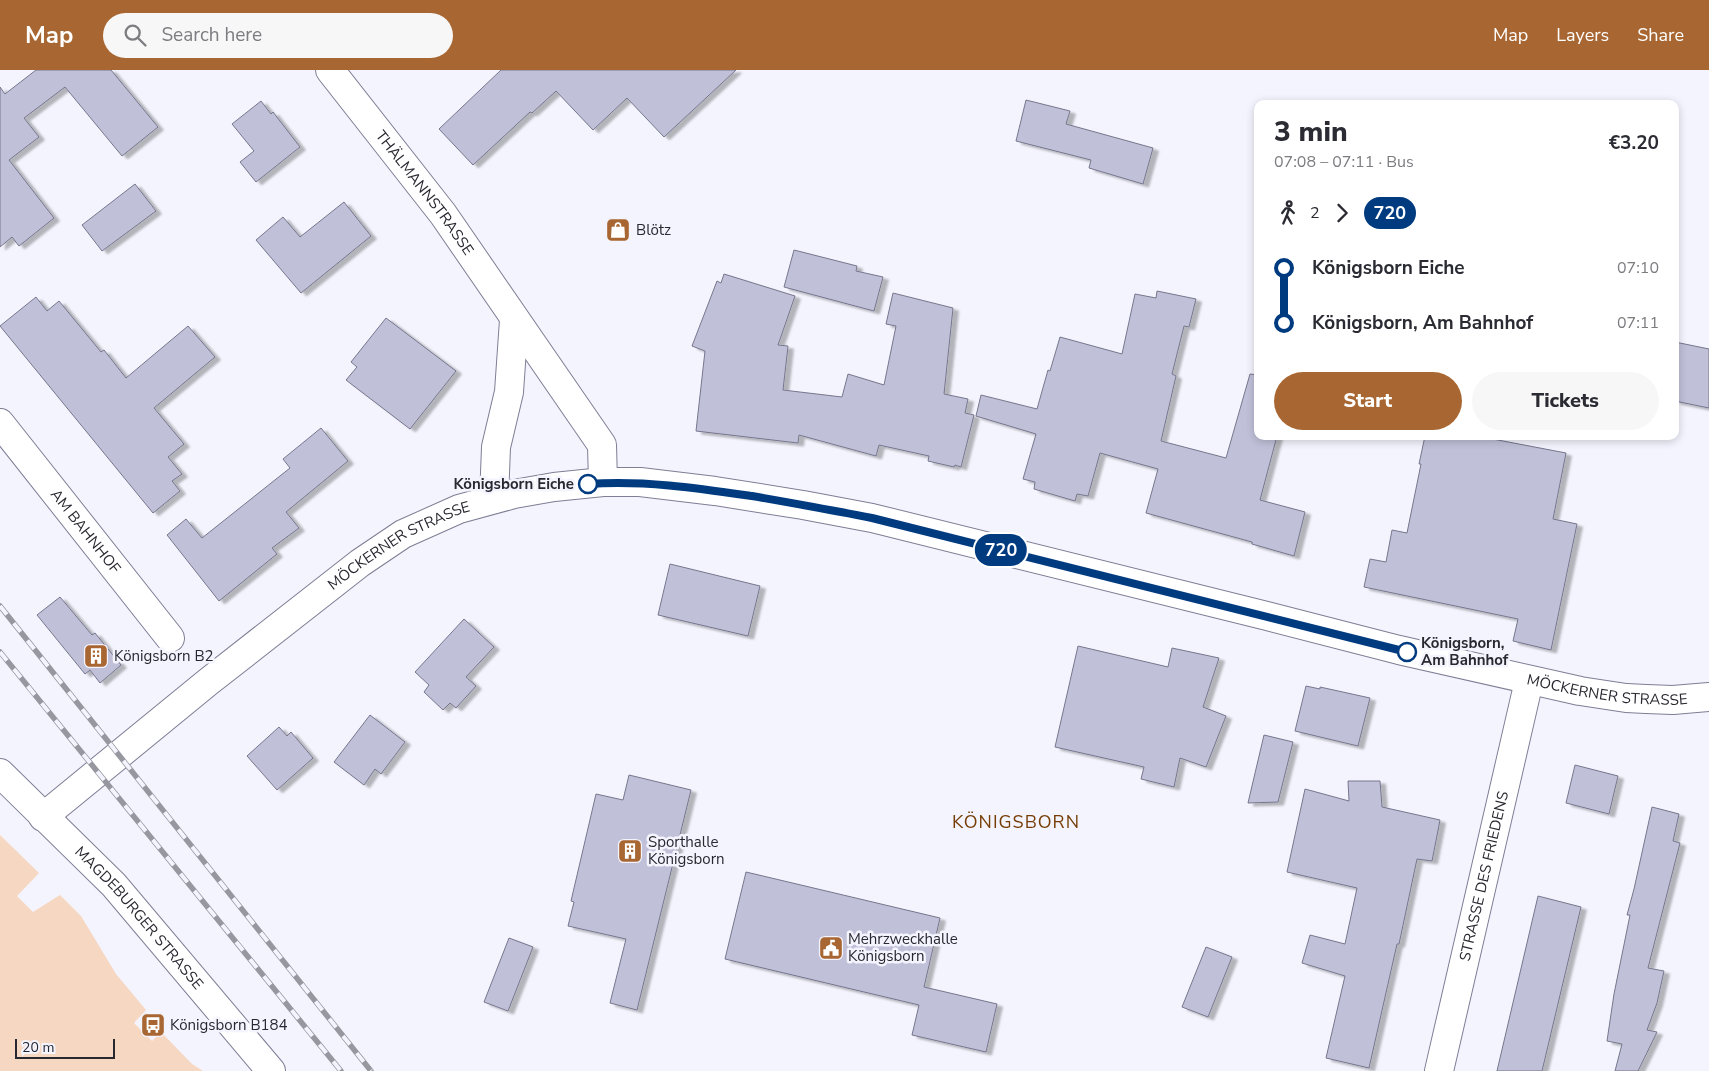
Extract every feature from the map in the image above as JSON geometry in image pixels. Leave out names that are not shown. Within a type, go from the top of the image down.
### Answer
[{"type":"main road","name":"THÄLMANNSTRASSE","points":[[330,70],[443,214],[514,320],[602,445],[603,482]]},
{"type":"main road","points":[[494,499],[496,447],[509,392],[514,320]]},
{"type":"main road","name":"AM BAHNHOF","points":[[0,424],[170,638]]},
{"type":"main road","name":"MÖCKERNER STRASSE","points":[[43,816],[208,682],[360,563],[410,531],[459,509],[494,499],[534,490],[603,482],[640,482],[715,491],[872,518],[1398,650],[1580,691],[1626,698],[1673,700],[1709,697]]},
{"type":"main road","name":"STRASSE DES FRIEDENS","points":[[1439,1071],[1530,681]]},
{"type":"main road","name":"MAGDEBURGER STRASSE","points":[[0,773],[128,901],[271,1071]]},
{"type":"shaded area","points":[[0,835],[39,873],[17,896],[33,912],[60,895],[81,916],[116,974],[146,1010],[134,1023],[152,1041],[161,1032],[192,1064],[203,1071],[0,1071]]},
{"type":"building","points":[[36,70],[111,70],[158,127],[122,156],[65,87],[24,118],[39,137],[9,160],[54,218],[19,246],[12,237],[0,247],[0,87],[5,94]]},
{"type":"building","points":[[501,70],[736,70],[664,137],[627,98],[593,130],[556,91],[532,113],[530,112],[473,165],[439,129]]},
{"type":"building","points":[[1026,100],[1070,111],[1066,124],[1153,148],[1143,184],[1089,168],[1091,160],[1016,141]]},
{"type":"building","points":[[261,101],[271,114],[273,112],[300,147],[256,182],[240,162],[254,151],[232,124]]},
{"type":"building","points":[[135,184],[156,211],[102,251],[82,225]]},
{"type":"building","points":[[344,202],[371,236],[301,293],[256,240],[283,217],[300,237]]},
{"type":"building","points":[[794,250],[857,266],[856,271],[883,277],[874,311],[784,287]]},
{"type":"building","points":[[724,274],[795,296],[778,345],[788,346],[783,390],[842,397],[848,374],[884,385],[896,326],[886,324],[893,293],[953,308],[944,394],[968,399],[965,413],[974,415],[961,467],[928,461],[929,456],[879,445],[876,456],[799,435],[798,443],[696,431],[705,351],[692,346],[717,281],[721,283]]},
{"type":"building","points":[[1157,291],[1196,299],[1189,327],[1184,326],[1172,374],[1176,376],[1161,441],[1226,458],[1250,374],[1254,374],[1254,440],[1276,440],[1260,500],[1305,512],[1294,556],[1252,544],[1252,542],[1146,513],[1158,469],[1100,453],[1088,496],[1077,494],[1075,501],[1034,489],[1035,482],[1023,479],[1036,434],[976,416],[981,395],[1037,409],[1060,337],[1122,354],[1135,294],[1156,298]]},
{"type":"building","points":[[36,297],[47,311],[59,301],[101,352],[104,350],[126,378],[188,326],[215,357],[154,408],[184,444],[168,457],[182,474],[172,481],[180,491],[153,513],[0,326]]},
{"type":"building","points":[[386,318],[456,371],[410,429],[346,380],[357,367],[351,362]]},
{"type":"building","points":[[1679,343],[1709,349],[1709,408],[1679,402]]},
{"type":"building","points":[[321,428],[348,461],[286,512],[299,528],[272,548],[277,554],[219,601],[167,535],[186,519],[202,538],[290,468],[283,459]]},
{"type":"building","points":[[1424,440],[1498,440],[1566,453],[1553,519],[1577,524],[1551,650],[1513,641],[1518,619],[1364,587],[1370,559],[1386,562],[1392,530],[1407,533],[1421,464],[1419,464]]},
{"type":"building","points":[[670,564],[760,586],[748,636],[658,615]]},
{"type":"building","points":[[60,597],[92,635],[95,633],[121,665],[100,683],[90,670],[85,674],[37,615]]},
{"type":"building","points":[[464,619],[494,647],[466,677],[476,686],[456,708],[450,703],[443,710],[424,692],[429,685],[415,672]]},
{"type":"building","points":[[1078,646],[1168,667],[1172,648],[1219,658],[1203,707],[1226,716],[1206,767],[1180,758],[1174,787],[1141,779],[1144,767],[1055,747]]},
{"type":"building","points":[[1306,686],[1320,689],[1320,687],[1370,698],[1358,746],[1295,731]]},
{"type":"building","points":[[370,715],[405,742],[381,774],[375,769],[364,785],[334,762]]},
{"type":"building","points":[[279,727],[287,736],[291,732],[313,758],[277,790],[247,756]]},
{"type":"building","points":[[1264,735],[1293,742],[1278,802],[1248,803]]},
{"type":"building","points":[[1575,765],[1618,776],[1609,814],[1566,803]]},
{"type":"building","name":"Sporthalle Königsborn","points":[[629,775],[691,790],[637,1010],[610,1003],[626,939],[568,926],[574,902],[571,901],[596,794],[623,800]]},
{"type":"building","points":[[1348,781],[1380,781],[1382,807],[1440,820],[1432,861],[1417,859],[1369,1068],[1326,1058],[1345,976],[1302,963],[1310,935],[1345,944],[1357,888],[1287,872],[1305,789],[1349,801]]},
{"type":"building","points":[[1652,807],[1679,814],[1673,841],[1680,843],[1648,968],[1664,971],[1657,1003],[1647,1030],[1657,1032],[1638,1071],[1615,1071],[1622,1044],[1607,1041],[1614,994],[1630,915],[1627,915]]},
{"type":"building","name":"Mehrzweckhalle Königsborn","points":[[746,872],[940,918],[924,987],[997,1004],[986,1052],[912,1035],[919,1005],[725,959]]},
{"type":"building","points":[[1538,896],[1581,907],[1542,1071],[1497,1071]]},
{"type":"building","points":[[509,938],[533,947],[508,1011],[484,1002]]},
{"type":"building","points":[[1206,947],[1232,957],[1208,1017],[1182,1007]]},
{"type":"railway","points":[[0,606],[371,1071]]},
{"type":"railway","points":[[0,652],[341,1071]]},
{"type":"bus line","name":"720","points":[[588,484],[640,482],[677,486],[803,505],[872,518],[1407,652]]},
{"type":"place","name":"Blötz","points":[[618,230]]},
{"type":"place","name":"Königsborn Eiche","points":[[588,484]]},
{"type":"place","name":"Königsborn, Am Bahnhof","points":[[1407,652]]},
{"type":"place","name":"Königsborn B2","points":[[96,656]]},
{"type":"place","name":"Sporthalle Königsborn","points":[[630,851]]},
{"type":"place","name":"Mehrzweckhalle Königsborn","points":[[831,948]]},
{"type":"place","name":"Königsborn B184","points":[[153,1025]]},
{"type":"district","name":"KÖNIGSBORN","points":[[1016,822]]}]
